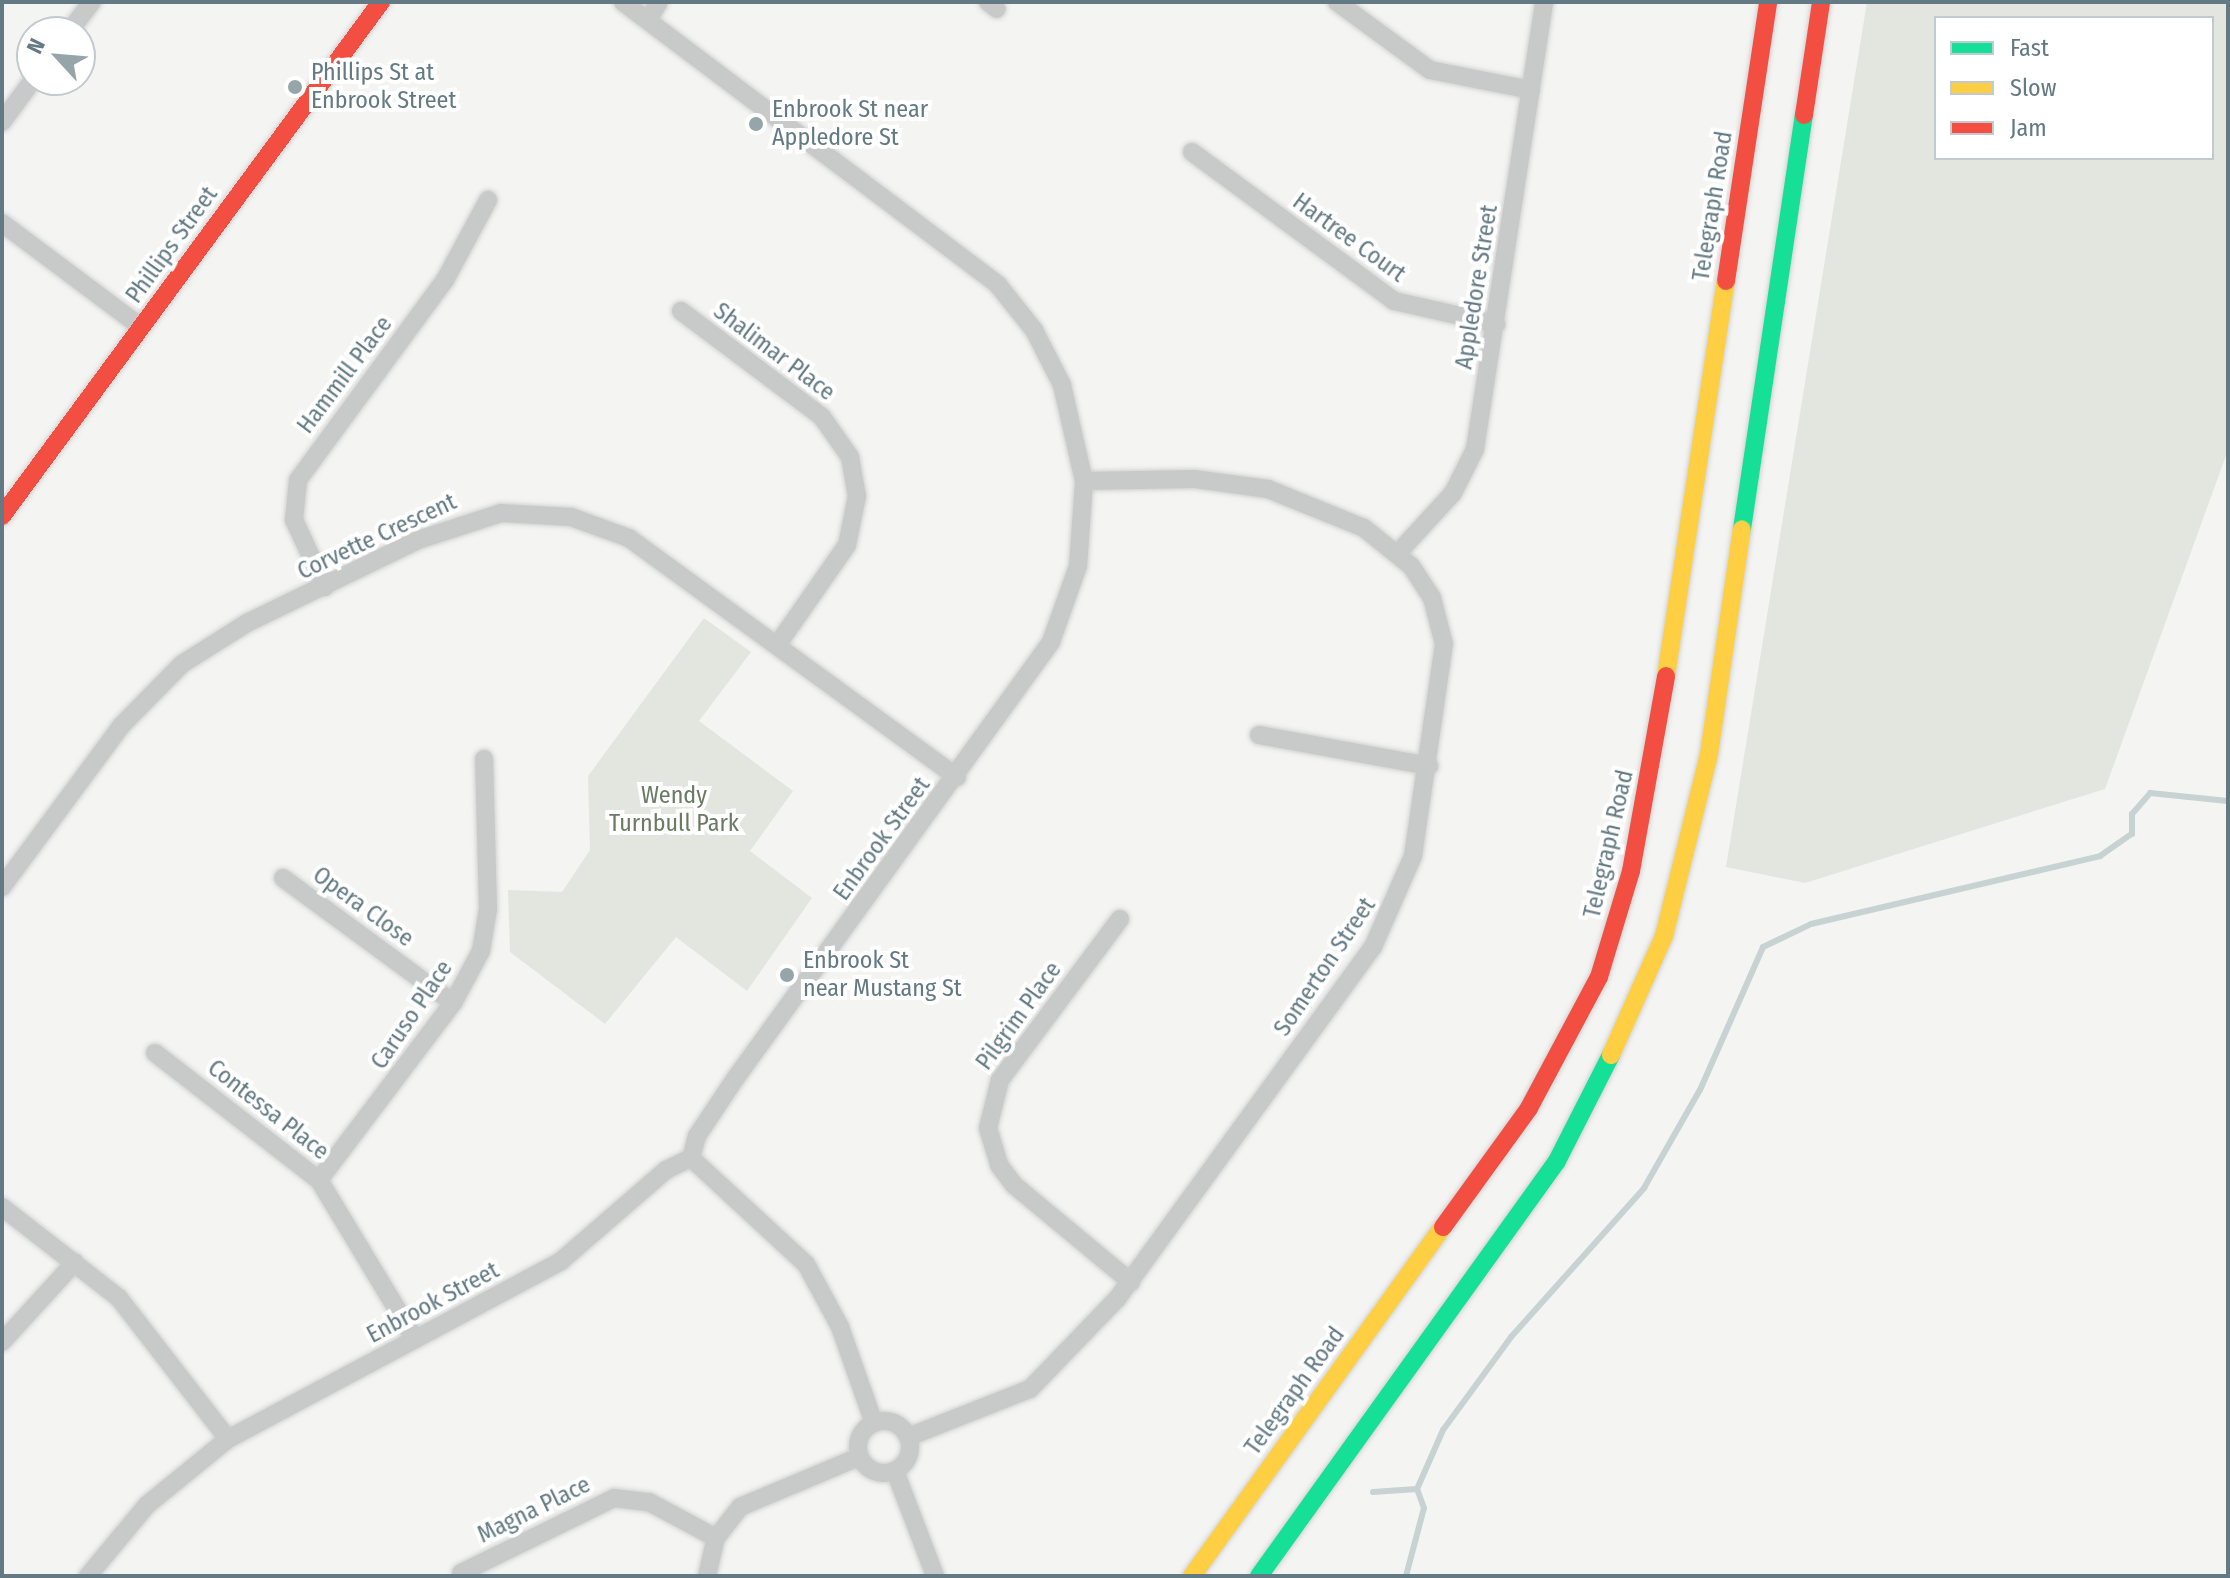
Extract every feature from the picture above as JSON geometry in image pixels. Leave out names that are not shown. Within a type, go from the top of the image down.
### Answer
[{"type":"main road","name":"Phillips Street","points":[[2,516],[381,2]]},
{"type":"main road","name":"Telegraph Road","points":[[1192,1576],[1529,1108],[1599,977],[1631,871],[1654,753],[1768,2]]},
{"type":"main road","points":[[1259,1576],[1557,1161],[1664,936],[1707,767],[1821,2]]},
{"type":"street","name":"Enbrook Street","points":[[88,1576],[147,1505],[228,1439],[561,1261],[666,1170],[691,1158],[697,1136],[735,1079],[957,777],[1064,615],[1082,545],[1084,481],[1062,385],[1034,330],[998,285],[623,2]]},
{"type":"street","points":[[648,20],[659,2]]},
{"type":"street","points":[[1337,2],[1430,70],[1531,90]]},
{"type":"street","name":"Appledore Street","points":[[1398,553],[1469,465],[1496,324],[1544,2]]},
{"type":"street","points":[[2,122],[21,96]]},
{"type":"street","name":"Hartree Court","points":[[1192,152],[1394,301],[1496,324]]},
{"type":"street","name":"Hammill Place","points":[[325,587],[297,530],[294,490],[445,280],[488,200]]},
{"type":"street","points":[[2,223],[141,327]]},
{"type":"street","name":"Shalimar Place","points":[[681,311],[822,417],[850,457],[857,496],[847,545],[778,644]]},
{"type":"street","name":"Somerton Street","points":[[908,1437],[1030,1389],[1131,1282],[1387,924],[1413,856],[1429,766],[1444,644],[1432,598],[1398,553],[1343,517],[1268,489],[1204,479],[1084,481]]},
{"type":"street","name":"Corvette Crescent","points":[[2,887],[121,726],[182,664],[325,587],[448,527],[501,513],[548,513],[629,538],[957,777]]},
{"type":"street","points":[[1259,735],[1429,766]]},
{"type":"street","name":"Caruso Place","points":[[319,1180],[453,1003],[486,930],[484,759]]},
{"type":"street","name":"Opera Close","points":[[283,878],[453,1003]]},
{"type":"street","name":"Pilgrim Place","points":[[1120,919],[1000,1080],[988,1128],[999,1165],[1014,1185],[1131,1282]]},
{"type":"street","name":"Contessa Place","points":[[155,1053],[319,1180],[415,1339]]},
{"type":"street","points":[[691,1158],[806,1264],[840,1327],[874,1423]]},
{"type":"street","points":[[2,1207],[75,1262],[145,1326],[228,1439]]},
{"type":"street","points":[[2,1342],[75,1262]]},
{"type":"street","points":[[874,1423],[897,1425],[908,1437],[907,1460],[895,1471],[878,1473],[859,1457],[858,1441],[874,1423]]},
{"type":"street","points":[[707,1576],[716,1538],[750,1499],[859,1457]]},
{"type":"street","points":[[895,1471],[935,1576]]},
{"type":"street","name":"Magna Place","points":[[461,1573],[614,1498],[649,1502],[716,1538]]},
{"type":"green space","points":[[1867,2],[2228,2],[2228,450],[2105,789],[1805,883],[1726,867]]},
{"type":"green space","name":"Wendy Turnbull Park","points":[[704,618],[751,652],[699,721],[793,791],[750,851],[812,898],[747,991],[676,937],[605,1024],[510,952],[508,890],[562,892],[590,850],[588,776]]},
{"type":"waterway","points":[[1406,1576],[1424,1508],[1417,1489],[1443,1430],[1511,1337],[1644,1188],[1700,1090],[1763,947],[1811,924],[2100,856],[2132,834],[2132,814],[2150,793],[2228,801]]},
{"type":"waterway","points":[[1373,1492],[1417,1489]]},
{"type":"traffic: fast","points":[[1742,529],[1804,115]]},
{"type":"traffic: fast","points":[[1259,1576],[1557,1161],[1611,1055]]},
{"type":"traffic: slow","points":[[1666,676],[1726,281]]},
{"type":"traffic: slow","points":[[1611,1055],[1664,936],[1709,754],[1742,529]]},
{"type":"traffic: slow","points":[[1192,1576],[1443,1227]]},
{"type":"traffic: jam","points":[[2,516],[381,2]]},
{"type":"traffic: jam","points":[[1726,281],[1768,2]]},
{"type":"traffic: jam","points":[[1804,115],[1821,2]]},
{"type":"traffic: jam","points":[[1443,1227],[1529,1108],[1599,977],[1631,871],[1666,676]]},
{"type":"place","name":"Phillips St at Enbrook Street","points":[[295,87]]},
{"type":"place","name":"Enbrook St near Appledore St","points":[[756,124]]},
{"type":"place","name":"Enbrook St near Mustang St","points":[[787,975]]}]
